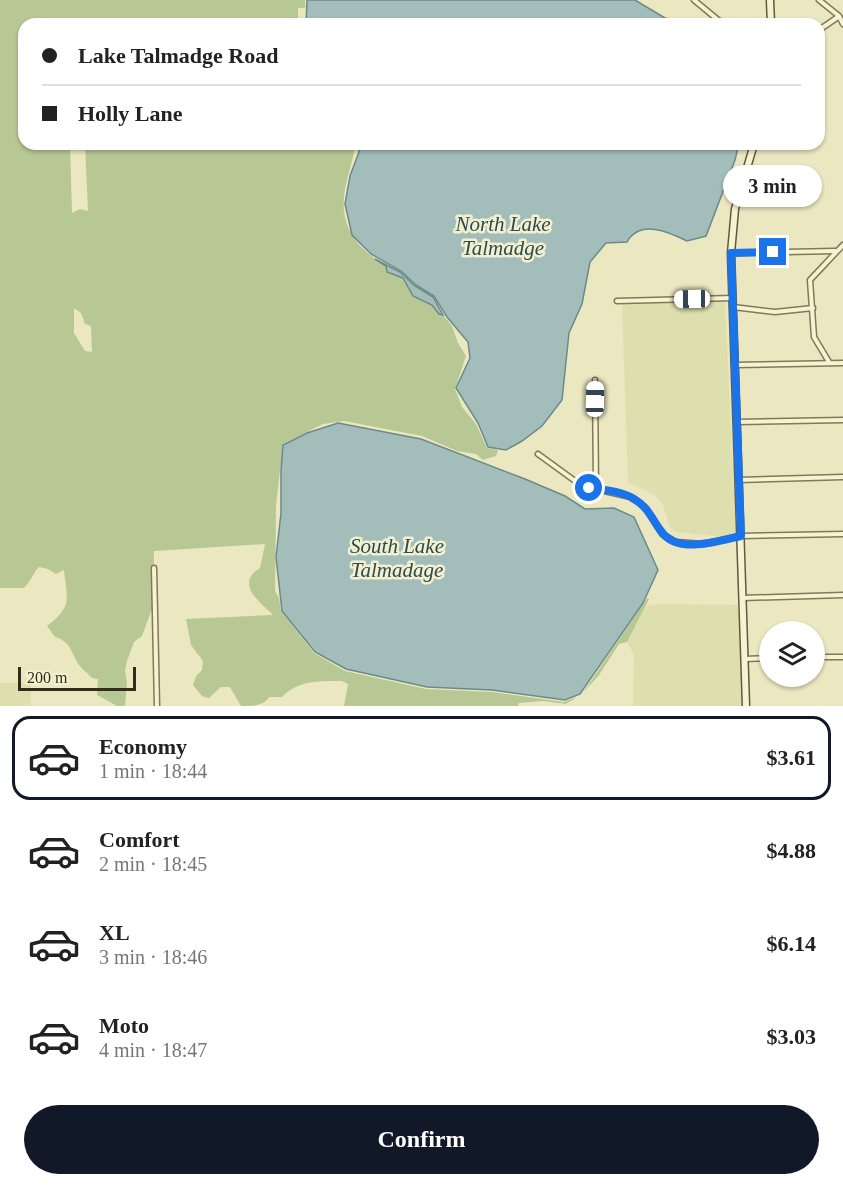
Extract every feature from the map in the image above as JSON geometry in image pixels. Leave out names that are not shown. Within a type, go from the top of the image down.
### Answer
[{"type":"main road","points":[[770,0],[771,18]]},
{"type":"main road","points":[[746,706],[731,253],[735,209],[752,150]]},
{"type":"street","points":[[694,0],[716,18]]},
{"type":"street","points":[[819,0],[839,16],[843,24]]},
{"type":"street","points":[[825,26],[839,16]]},
{"type":"street","points":[[829,362],[814,337],[810,280],[843,245]]},
{"type":"street","points":[[731,253],[836,251]]},
{"type":"street","points":[[617,301],[733,298]]},
{"type":"street","points":[[733,307],[775,312],[813,308]]},
{"type":"street","points":[[735,364],[843,363]]},
{"type":"street","points":[[595,380],[596,489]]},
{"type":"street","points":[[737,422],[843,420]]},
{"type":"street","points":[[538,454],[582,486],[624,494],[636,500],[645,507],[662,534],[676,542],[703,544],[741,536],[843,534]]},
{"type":"street","points":[[738,480],[843,477]]},
{"type":"street","points":[[154,568],[157,706]]},
{"type":"street","points":[[742,598],[843,595]]},
{"type":"street","points":[[825,657],[843,657]]},
{"type":"street","points":[[745,659],[759,658]]},
{"type":"green space","points":[[0,0],[305,0],[305,8],[298,8],[298,18],[18,18],[18,150],[70,150],[72,213],[80,209],[88,211],[85,150],[354,150],[344,205],[349,228],[363,248],[386,266],[387,272],[403,278],[413,296],[432,305],[452,326],[466,356],[455,389],[462,407],[476,424],[487,448],[498,450],[496,456],[483,460],[476,454],[457,451],[422,436],[344,421],[323,424],[283,444],[276,505],[275,591],[279,598],[281,611],[314,653],[345,671],[426,689],[492,692],[564,702],[577,697],[566,704],[543,701],[519,703],[518,706],[344,706],[348,684],[342,681],[302,684],[282,697],[269,697],[261,704],[253,706],[241,706],[230,687],[221,687],[209,698],[202,696],[193,685],[196,676],[202,670],[203,661],[191,645],[186,619],[273,615],[252,593],[249,580],[260,568],[265,544],[154,551],[153,606],[142,636],[134,642],[127,661],[125,706],[117,706],[97,695],[98,679],[92,678],[81,668],[70,647],[55,637],[47,626],[65,607],[67,596],[64,570],[56,574],[39,567],[24,588],[0,588]],"holes":[[[74,308],[81,313],[85,324],[91,326],[92,352],[85,351],[74,333]]]},
{"type":"green space","points":[[725,301],[736,534],[724,537],[676,532],[670,527],[663,505],[654,495],[628,482],[622,303]]},
{"type":"green space","points":[[647,598],[649,599],[627,642],[619,644],[599,675],[583,693]]},
{"type":"green space","points":[[659,604],[738,605],[744,706],[633,706],[634,655],[627,642],[645,606]]},
{"type":"green space","points":[[0,683],[31,683],[31,706],[0,706]]},
{"type":"water","points":[[307,0],[635,0],[665,18],[306,18]]},
{"type":"water","name":"North Lake Talmadge","points":[[359,150],[738,150],[706,236],[687,241],[664,231],[647,229],[639,231],[627,242],[606,243],[590,262],[582,304],[569,333],[562,400],[542,426],[506,450],[488,447],[478,423],[456,388],[470,358],[468,342],[447,317],[434,296],[416,285],[401,271],[371,254],[352,235],[345,204],[350,176]]},
{"type":"water","points":[[375,259],[400,272],[415,286],[433,297],[443,315],[439,314],[432,305],[413,296],[403,278],[387,272],[386,266]]},
{"type":"water","name":"South Lake Talmadage","points":[[338,423],[421,439],[565,496],[585,509],[614,508],[634,517],[658,570],[643,603],[580,694],[565,700],[492,690],[427,687],[346,669],[315,652],[282,611],[276,557],[281,513],[283,445],[307,433]]},
{"type":"route","points":[[589,488],[632,497],[645,507],[662,534],[676,542],[703,544],[741,536],[731,253],[773,252]]}]
